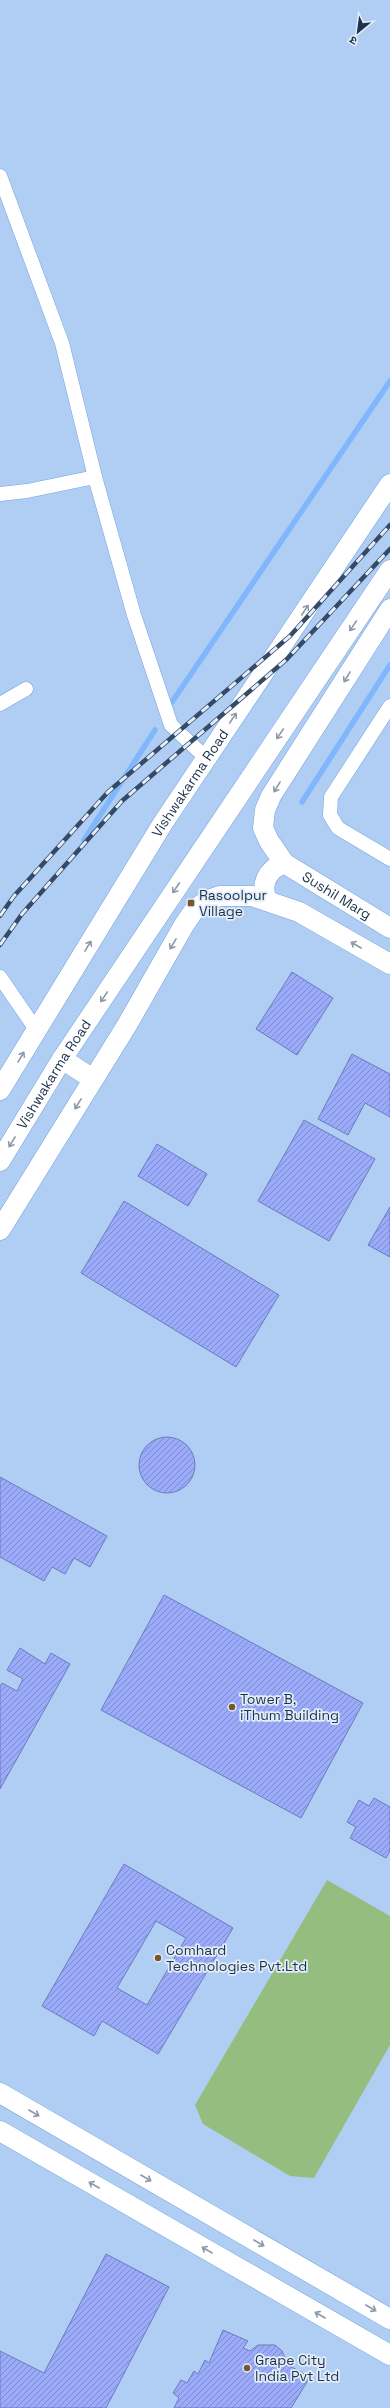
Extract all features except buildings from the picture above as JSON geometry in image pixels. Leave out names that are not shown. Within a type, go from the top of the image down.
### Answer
[{"type":"street","points":[[0,176],[62,343],[95,477],[134,615],[171,725],[206,758]]},
{"type":"street","points":[[0,494],[27,491],[95,477]]},
{"type":"street","name":"Vishwakarma Road","points":[[0,1090],[163,823],[390,484]]},
{"type":"street","name":"Vishwakarma Road","points":[[0,1161],[62,1059],[390,570]]},
{"type":"street","points":[[267,901],[263,892],[265,880],[273,869],[284,863],[269,841],[263,828],[265,810],[271,796],[389,610],[370,600]]},
{"type":"street","points":[[0,704],[26,690]]},
{"type":"street","points":[[390,706],[331,797],[330,815],[338,828],[390,859]]},
{"type":"street","name":"Sushil Marg","points":[[284,863],[390,928]]},
{"type":"street","points":[[154,920],[195,909],[208,900],[220,896],[252,896],[299,912],[390,964]]},
{"type":"street","points":[[0,1230],[94,1079],[195,909]]},
{"type":"street","points":[[0,977],[37,1031]]},
{"type":"street","points":[[62,1059],[94,1079]]},
{"type":"street","points":[[0,2093],[390,2319]]},
{"type":"street","points":[[0,2131],[390,2355]]},
{"type":"green space","points":[[327,1880],[390,1916],[390,2045],[314,2178],[290,2176],[203,2124],[195,2105]]},
{"type":"waterway","points":[[172,702],[390,381]]},
{"type":"waterway","points":[[302,802],[390,665]]},
{"type":"waterway","points":[[84,840],[155,730]]},
{"type":"railway","points":[[0,916],[14,896],[108,792],[290,636],[390,525]]},
{"type":"railway","points":[[0,945],[22,914],[122,801],[287,659],[390,549]]},
{"type":"place","name":"Rasoolpur Village","points":[[191,903]]},
{"type":"place","name":"Tower B, iThum Building","points":[[232,1707]]},
{"type":"place","name":"Comhard Technologies Pvt.Ltd","points":[[158,1958]]},
{"type":"place","name":"Grape City India Pvt Ltd","points":[[247,2368]]}]
